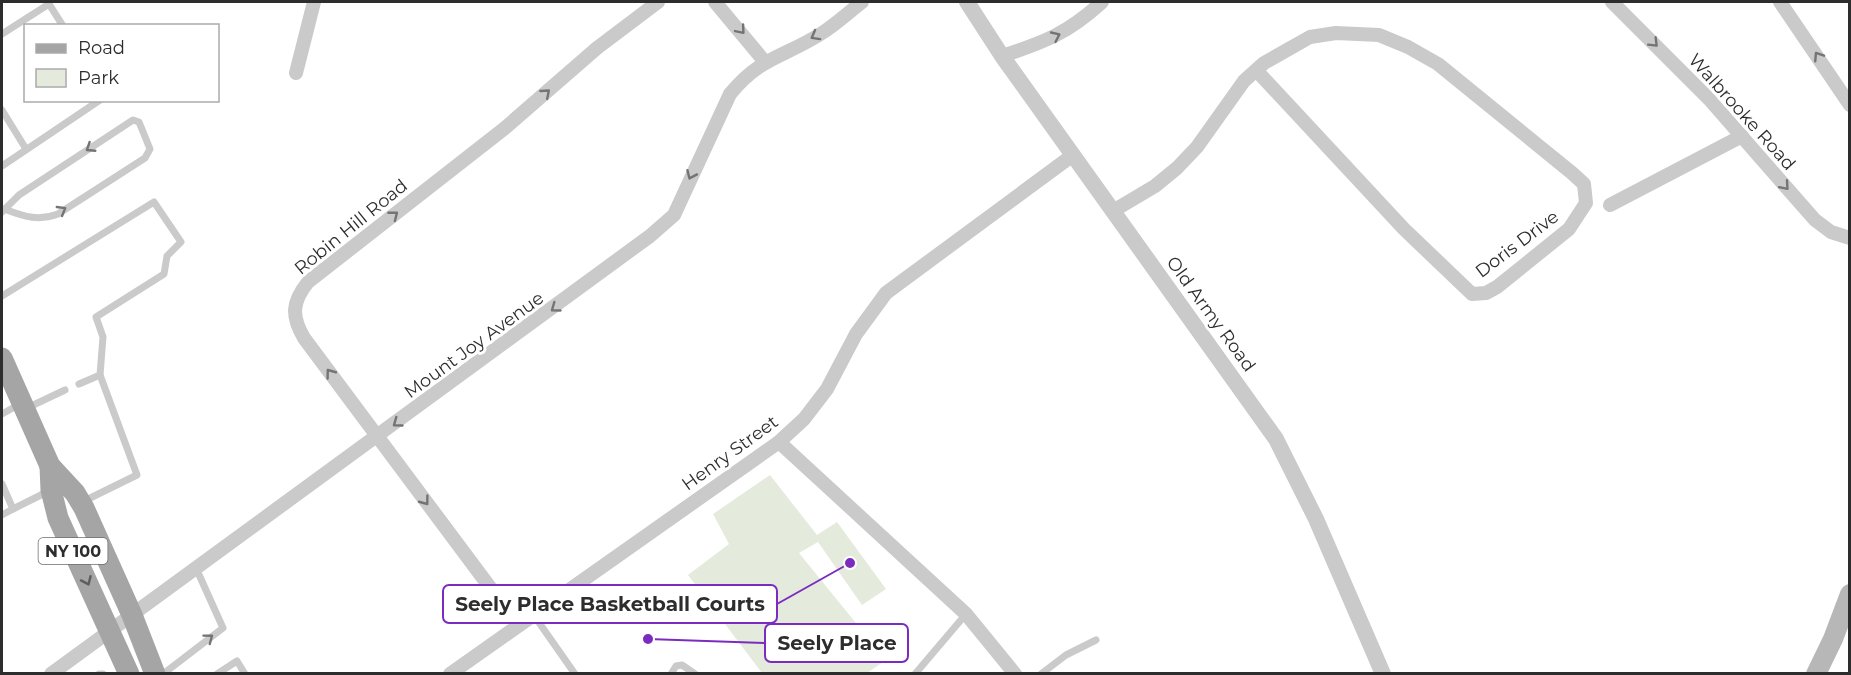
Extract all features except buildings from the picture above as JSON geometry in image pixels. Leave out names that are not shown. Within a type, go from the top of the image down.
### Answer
[{"type":"main road","name":"NY 100","points":[[2,358],[50,466],[81,502],[132,615],[155,674]]},
{"type":"main road","name":"NY 100","points":[[50,466],[51,490],[58,518],[129,674]]},
{"type":"main road","points":[[1816,674],[1833,639],[1850,594]]},
{"type":"main road","points":[[1833,639],[1850,614]]},
{"type":"street","points":[[296,74],[314,2]]},
{"type":"street","name":"Robin Hill Road","points":[[518,625],[304,338],[296,324],[293,308],[297,294],[308,282],[505,128],[597,48],[658,2]]},
{"type":"street","points":[[715,2],[765,62]]},
{"type":"street","name":"Mount Joy Avenue","points":[[60,671],[196,568],[607,271],[674,215],[730,94],[744,76],[765,62],[821,34],[862,2]]},
{"type":"street","name":"Old Army Road","points":[[967,2],[1002,56],[1276,439],[1317,519],[1383,674]]},
{"type":"street","points":[[1002,56],[1063,33],[1080,22],[1102,2]]},
{"type":"street","name":"Walbrooke Road","points":[[1612,2],[1697,86],[1815,220],[1831,231],[1850,238]]},
{"type":"street","points":[[1780,2],[1850,105]]},
{"type":"street","name":"Doris Drive","points":[[1113,211],[1155,186],[1176,168],[1197,147],[1244,81],[1256,70],[1310,37],[1336,33],[1379,35],[1408,47],[1438,64],[1584,184],[1586,203],[1569,229],[1497,286],[1486,292],[1472,294],[1404,229],[1256,70]]},
{"type":"street","points":[[1610,205],[1742,136]]},
{"type":"street","name":"Henry Street","points":[[450,674],[779,442],[804,419],[827,389],[856,334],[886,293],[1073,155]]},
{"type":"street","points":[[779,442],[966,614],[1015,674]]},
{"type":"lane","points":[[2,34],[49,4],[62,24]]},
{"type":"lane","points":[[2,166],[96,102]]},
{"type":"lane","points":[[2,110],[26,149]]},
{"type":"lane","points":[[133,120],[140,122],[150,149],[145,158],[58,214],[46,218],[27,218],[4,211],[11,202],[28,189],[133,120]]},
{"type":"lane","points":[[2,296],[154,202],[181,242],[167,256],[164,274],[96,317],[103,337],[100,375],[137,475],[81,502]]},
{"type":"lane","points":[[79,384],[100,375]]},
{"type":"lane","points":[[2,414],[65,390]]},
{"type":"lane","points":[[2,484],[13,509]]},
{"type":"lane","points":[[2,514],[51,490]]},
{"type":"lane","points":[[163,674],[222,628],[196,568]]},
{"type":"lane","points":[[533,614],[575,674]]},
{"type":"lane","points":[[915,674],[966,614]]},
{"type":"lane","points":[[1041,674],[1066,655],[1096,640]]},
{"type":"lane","points":[[217,674],[237,661],[245,674]]},
{"type":"lane","points":[[671,674],[676,666],[682,665],[695,674]]},
{"type":"green space","points":[[770,475],[817,535],[837,522],[886,589],[862,605],[818,542],[799,553],[886,660],[867,673],[762,673],[688,575],[729,544],[713,514]]},
{"type":"place","name":"Seely Place Basketball Courts","points":[[850,563]]},
{"type":"place","name":"Seely Place","points":[[648,639]]}]
